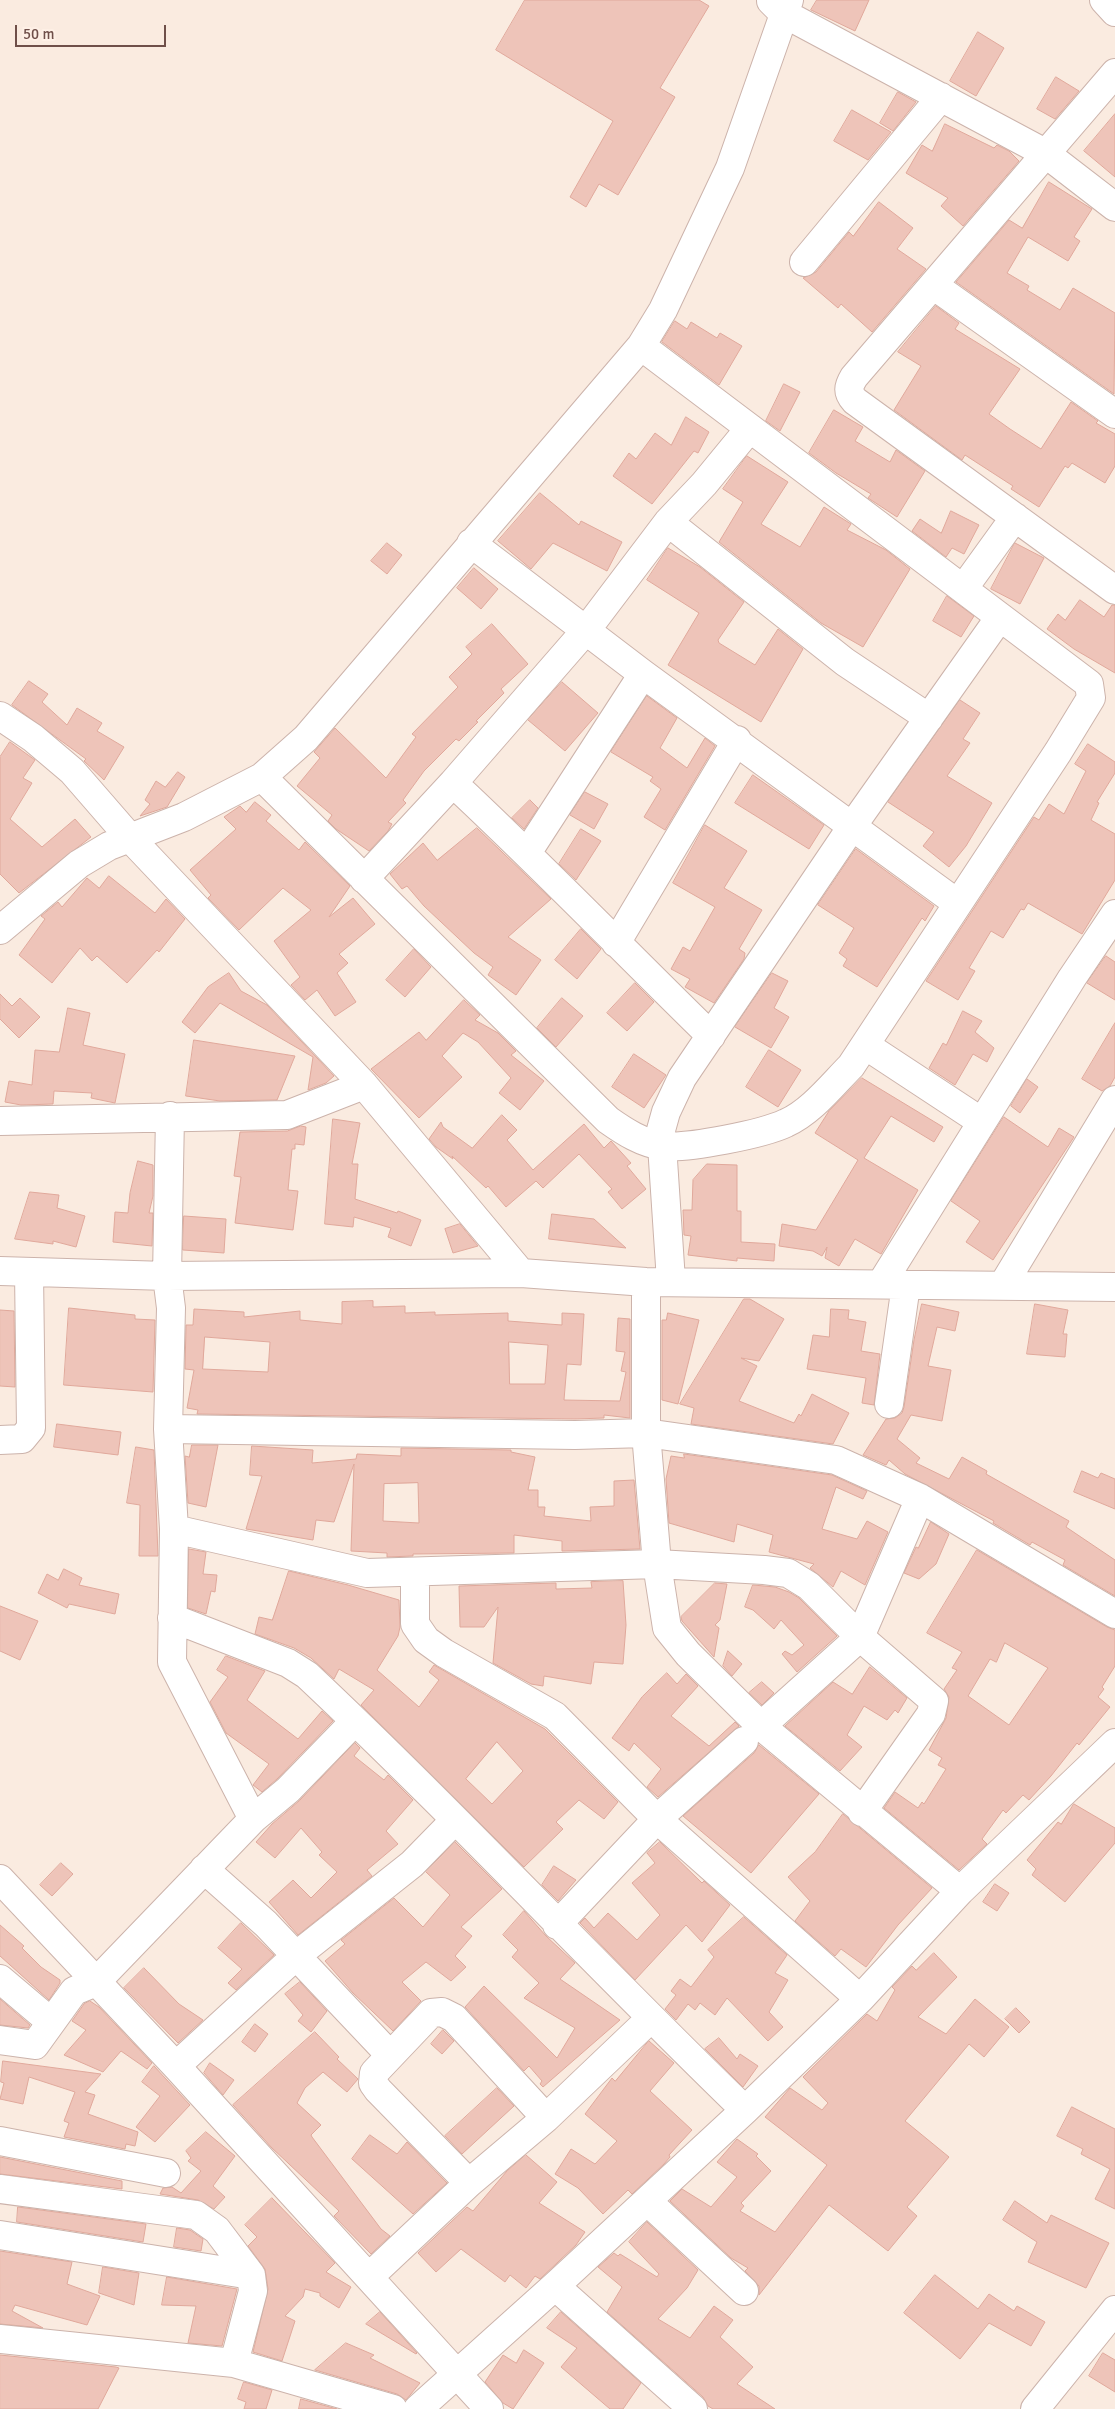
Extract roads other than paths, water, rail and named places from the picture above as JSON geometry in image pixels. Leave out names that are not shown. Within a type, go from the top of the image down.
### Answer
[{"type":"street","points":[[1104,0],[1115,12]]},
{"type":"street","points":[[0,930],[79,864],[109,846],[184,817],[262,777],[306,738],[641,346],[663,310],[730,168],[781,4],[941,98],[1045,153],[1115,208]]},
{"type":"street","points":[[1115,73],[854,377],[849,386],[849,395],[1115,590]]},
{"type":"street","points":[[804,262],[941,98]]},
{"type":"street","points":[[933,285],[1115,414]]},
{"type":"street","points":[[262,777],[608,1120],[635,1138],[663,1146],[750,1135],[787,1123],[824,1093],[851,1066],[1058,752],[1091,698],[1089,684],[641,346]]},
{"type":"street","points":[[364,879],[453,784],[587,630],[668,522],[704,484],[750,428]]},
{"type":"street","points":[[963,589],[1015,517]]},
{"type":"street","points":[[668,522],[845,662],[929,718]]},
{"type":"street","points":[[471,543],[643,674],[737,740],[957,903]]},
{"type":"street","points":[[960,1891],[862,1812],[752,1734],[667,1628],[657,1564],[646,1433],[659,1282],[663,1186],[661,1130],[666,1112],[682,1078],[853,825],[1000,617]]},
{"type":"street","points":[[527,853],[643,674]]},
{"type":"street","points":[[5,727],[33,738],[72,771],[131,838],[364,1085],[521,1273]]},
{"type":"street","points":[[616,943],[737,740]]},
{"type":"street","points":[[453,784],[527,853],[711,1036]]},
{"type":"street","points":[[889,1404],[894,1284],[982,1122],[1115,914]]},
{"type":"street","points":[[865,1045],[982,1122]]},
{"type":"street","points":[[0,1121],[287,1115],[364,1085]]},
{"type":"street","points":[[1003,1285],[1115,1100]]},
{"type":"street","points":[[170,1116],[167,1276],[172,1308],[168,1429],[174,1529],[172,1662],[253,1819]]},
{"type":"street","points":[[0,1271],[167,1276],[521,1273],[659,1282],[1115,1287]]},
{"type":"street","points":[[7,1444],[31,1428],[29,1272]]},
{"type":"street","points":[[168,1429],[576,1435],[646,1433],[836,1460],[920,1498],[1115,1614]]},
{"type":"street","points":[[557,1925],[657,1819],[860,1637],[920,1498]]},
{"type":"street","points":[[174,1529],[367,1573],[657,1564],[764,1570],[788,1574],[809,1586],[860,1637],[934,1700],[931,1714],[862,1812]]},
{"type":"street","points":[[414,1573],[415,1624],[426,1640],[444,1653],[555,1716],[657,1819],[860,1999]]},
{"type":"street","points":[[172,1618],[288,1663],[307,1675],[455,1820],[650,2018],[745,2110]]},
{"type":"street","points":[[0,2040],[35,2044],[74,1991],[96,1982],[253,1819],[288,1790],[355,1721]]},
{"type":"street","points":[[418,2409],[555,2286],[745,2110],[860,1999],[960,1891],[1115,1743]]},
{"type":"street","points":[[176,2066],[297,1955],[412,1864],[455,1820]]},
{"type":"street","points":[[204,1869],[266,1924],[390,2055]]},
{"type":"street","points":[[0,1879],[176,2066],[489,2409]]},
{"type":"street","points":[[3,1985],[51,2022]]},
{"type":"street","points":[[469,2183],[373,2083],[374,2073],[431,2013],[442,2012],[454,2018],[546,2118]]},
{"type":"street","points":[[369,2277],[469,2183],[546,2118],[650,2018]]},
{"type":"street","points":[[0,2141],[166,2173]]},
{"type":"street","points":[[0,2188],[196,2215],[217,2230],[251,2275],[253,2291],[234,2363]]},
{"type":"street","points":[[647,2201],[744,2291]]},
{"type":"street","points":[[0,2235],[251,2275]]},
{"type":"street","points":[[555,2286],[692,2409]]},
{"type":"street","points":[[1042,2406],[1115,2310]]},
{"type":"street","points":[[0,2338],[234,2363],[393,2409]]}]
